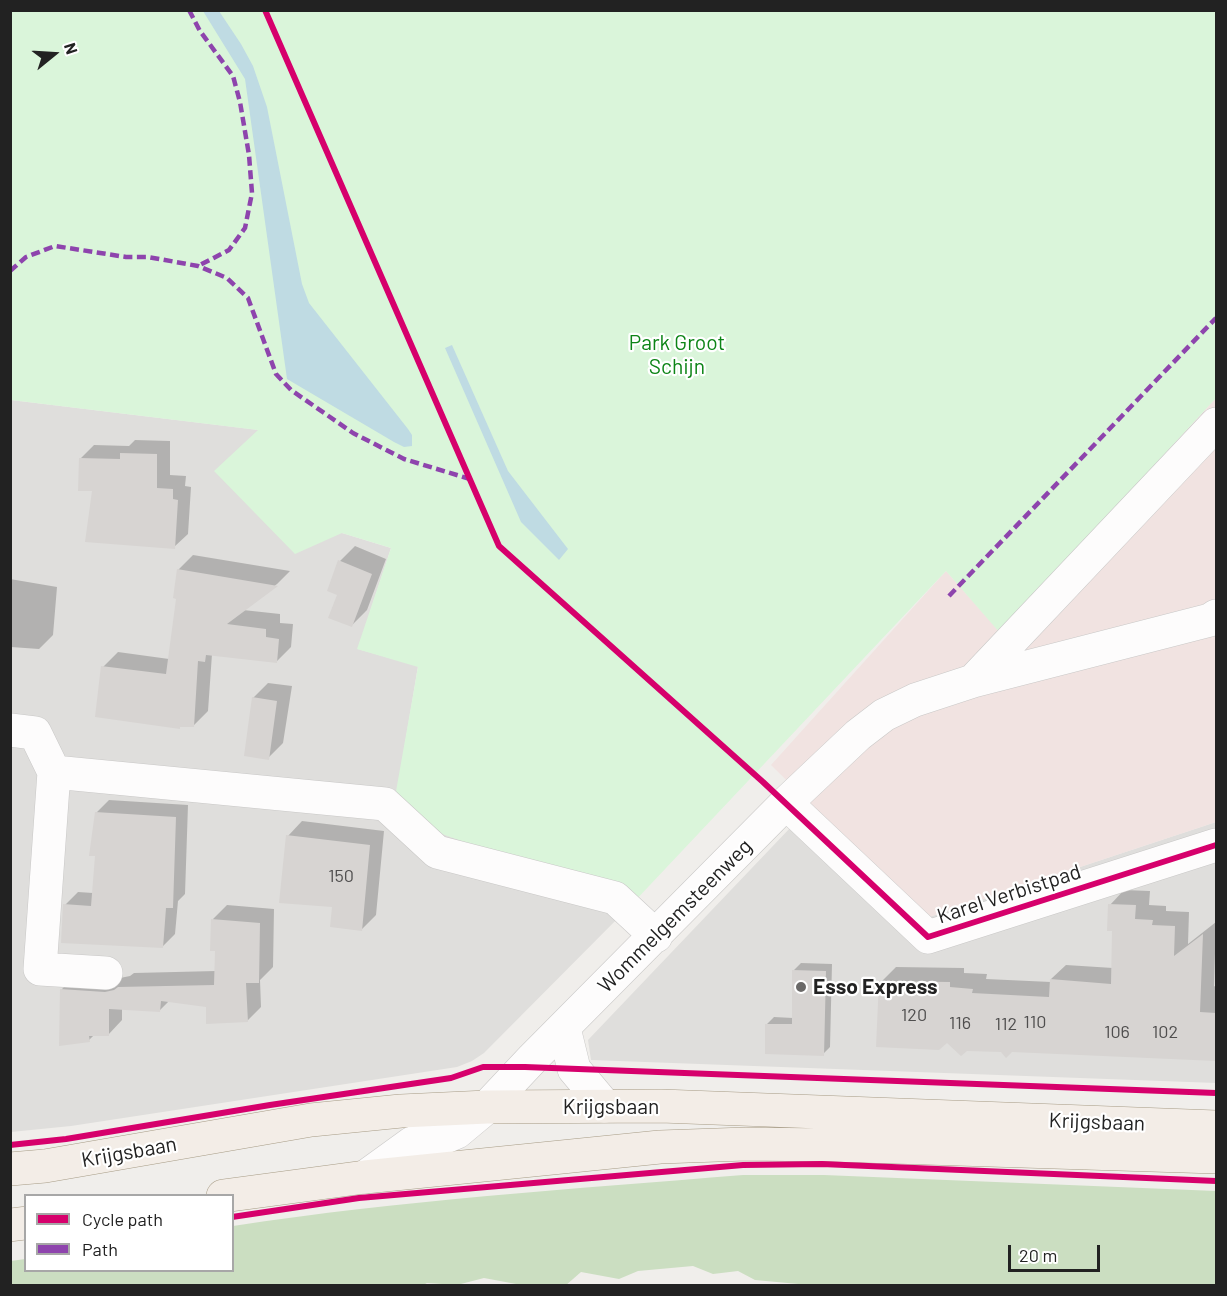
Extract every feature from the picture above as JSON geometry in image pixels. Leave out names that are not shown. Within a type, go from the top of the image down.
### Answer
[{"type":"main road","name":"Krijgsbaan","points":[[10,1169],[56,1164],[311,1119],[401,1111],[487,1107],[605,1106],[829,1112],[1216,1127]]},
{"type":"main road","name":"Krijgsbaan","points":[[234,1195],[365,1177],[660,1147],[746,1144],[828,1145],[1216,1157]]},
{"type":"street","points":[[974,681],[1216,424]]},
{"type":"street","name":"Wommelgemsteenweg","points":[[365,1177],[412,1143],[443,1138],[457,1132],[487,1107],[786,803],[858,735],[884,715],[915,700],[974,681],[1210,620],[1216,616]]},
{"type":"street","points":[[10,730],[35,733],[54,772],[40,969],[106,973]]},
{"type":"street","points":[[54,772],[385,804],[437,852],[615,898],[656,936]]},
{"type":"street","name":"Karel Verbistpad","points":[[786,803],[928,937],[1216,845]]},
{"type":"street","points":[[564,1028],[574,1069],[605,1106]]},
{"type":"shaded area","points":[[1216,398],[1216,822],[926,918],[771,765],[946,571],[1000,632]]},
{"type":"shaded area","points":[[11,400],[259,430],[342,533],[391,548],[358,649],[418,666],[396,798],[633,903],[484,1053],[457,1067],[71,1126],[11,1132]]},
{"type":"shaded area","points":[[811,806],[926,918],[1216,822],[1216,1083],[591,1060],[588,1040]]},
{"type":"green space","name":"Park Groot Schijn","points":[[11,11],[1216,11],[1216,398],[1000,633],[946,571],[633,903],[442,834],[395,797],[418,667],[357,649],[391,548],[342,533],[295,554],[214,471],[258,430],[11,400]]},
{"type":"green space","points":[[743,1175],[824,1175],[1216,1191],[1216,1285],[820,1286],[755,1280],[738,1271],[713,1274],[693,1266],[638,1271],[619,1279],[581,1272],[565,1286],[516,1284],[484,1278],[457,1285],[427,1283],[421,1286],[11,1285],[11,1261],[24,1259],[24,1272],[234,1272],[234,1226],[360,1209],[551,1190]]},
{"type":"water","points":[[203,11],[219,11],[253,66],[267,107],[302,284],[309,303],[408,429],[412,435],[412,446],[404,447],[394,442],[287,379],[245,79]]},
{"type":"water","points":[[452,345],[508,471],[568,549],[559,560],[521,522],[445,348]]},
{"type":"building","points":[[120,453],[157,454],[157,488],[173,489],[173,499],[178,500],[175,549],[85,542],[92,491],[78,491],[79,458],[120,459]]},
{"type":"building","points":[[338,560],[372,574],[352,627],[328,618],[337,595],[327,591]]},
{"type":"building","points":[[177,569],[278,586],[227,624],[266,629],[266,637],[279,639],[277,663],[206,655],[205,662],[198,661],[194,727],[180,727],[180,729],[95,717],[101,666],[166,674],[176,599],[173,598]]},
{"type":"building","points":[[252,697],[277,701],[269,760],[244,756]]},
{"type":"building","points":[[95,812],[176,817],[173,908],[166,908],[163,948],[61,943],[63,904],[91,906],[95,856],[89,856]]},
{"type":"building","points":[[286,835],[370,845],[362,931],[330,927],[332,907],[279,903]]},
{"type":"building","points":[[1108,904],[1136,905],[1135,919],[1153,920],[1152,925],[1175,926],[1174,956],[1203,934],[1200,1012],[1216,1013],[1216,1061],[1012,1052],[1006,1058],[1001,1052],[967,1051],[961,1056],[947,1043],[939,1050],[876,1047],[879,981],[950,982],[950,987],[973,989],[972,993],[1049,997],[1050,979],[1111,984],[1112,931],[1107,931]]},
{"type":"building","points":[[211,919],[260,923],[259,983],[246,983],[248,1022],[206,1024],[206,1007],[161,1001],[160,1012],[109,1009],[109,1036],[89,1036],[90,1042],[59,1046],[60,989],[105,992],[118,987],[214,985],[215,951],[210,951]]},
{"type":"building","points":[[792,970],[826,971],[824,1056],[765,1054],[765,1024],[792,1024]]},
{"type":"marked path","points":[[189,10],[200,31],[233,76],[249,155],[252,193],[245,228],[229,250],[198,266]]},
{"type":"marked path","points":[[10,271],[26,257],[55,246],[126,257],[148,257],[198,266],[227,278],[248,298],[276,374],[291,390],[353,433],[404,459],[470,479]]},
{"type":"marked path","points":[[949,596],[1216,318]]},
{"type":"cycle path","points":[[265,10],[499,546],[763,782],[928,937],[1216,845]]},
{"type":"cycle path","points":[[10,1145],[66,1139],[451,1078],[483,1067],[1216,1093]]},
{"type":"cycle path","points":[[234,1217],[359,1198],[743,1165],[822,1164],[1216,1181]]},
{"type":"place","name":"Esso Express","points":[[801,987]]}]
